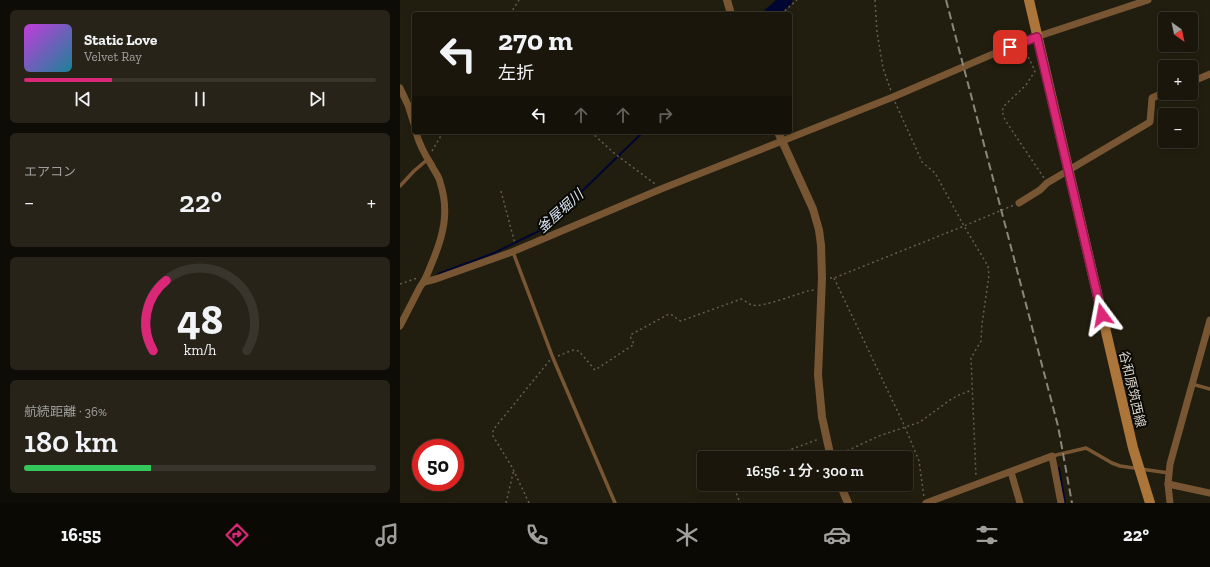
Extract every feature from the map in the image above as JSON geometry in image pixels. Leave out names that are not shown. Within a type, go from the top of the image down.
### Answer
[{"type":"main road","name":"谷和原筑西線","points":[[1029,0],[1133,448],[1150,503]]},
{"type":"street","points":[[727,0],[730,12]]},
{"type":"street","points":[[424,282],[514,251],[661,189],[893,97],[1021,42],[1148,0]]},
{"type":"street","points":[[1198,79],[1210,74]]},
{"type":"street","points":[[400,88],[412,118]]},
{"type":"street","points":[[1019,202],[1040,190],[1047,182],[1150,122],[1152,98],[1158,95]]},
{"type":"street","points":[[400,326],[424,282],[438,249],[444,228],[445,218],[444,201],[440,181],[419,142],[417,134]]},
{"type":"street","points":[[779,134],[813,209],[819,230],[822,262],[822,290],[818,375],[819,395],[825,436],[829,451]]},
{"type":"street","points":[[1170,503],[1168,484],[1169,473],[1210,320]]},
{"type":"street","points":[[926,503],[1052,456],[1061,503]]},
{"type":"street","points":[[1011,472],[1020,503]]},
{"type":"street","points":[[1168,484],[1210,493]]},
{"type":"street","points":[[843,491],[848,503]]},
{"type":"lane","points":[[400,186],[428,159]]},
{"type":"lane","points":[[514,251],[553,358],[615,503]]},
{"type":"lane","points":[[1192,384],[1210,389]]},
{"type":"lane","points":[[1052,456],[1086,448],[1116,464],[1169,473]]},
{"type":"path","points":[[511,12],[519,0]]},
{"type":"path","points":[[783,12],[797,0]]},
{"type":"path","points":[[875,0],[877,32],[884,68],[893,97],[922,162],[935,173],[988,266],[989,275],[981,341],[971,358],[976,485]]},
{"type":"path","points":[[1021,42],[1035,71],[1026,85],[1004,106],[1002,111],[1005,120],[1047,182]]},
{"type":"path","points":[[428,159],[442,134]]},
{"type":"path","points":[[593,134],[615,154],[661,189]]},
{"type":"path","points":[[501,191],[514,251]]},
{"type":"path","points":[[926,503],[919,461],[905,427],[834,278],[964,226],[1019,202]]},
{"type":"path","points":[[400,284],[427,275]]},
{"type":"path","points":[[558,356],[573,350],[579,351],[595,370],[633,345],[634,344],[630,336],[632,334],[669,314],[682,321],[741,299],[752,305],[766,304],[808,291],[822,290]]},
{"type":"path","points":[[529,503],[514,469],[493,436],[493,430],[553,358]]},
{"type":"path","points":[[846,451],[878,436],[920,422],[950,400],[972,390]]},
{"type":"path","points":[[786,451],[825,436]]},
{"type":"path","points":[[506,503],[514,469]]},
{"type":"path","points":[[736,491],[740,503]]},
{"type":"waterway","name":"釜屋堀川","points":[[772,12],[786,0]]},
{"type":"waterway","name":"釜屋堀川","points":[[438,274],[494,253],[543,229],[641,134]]},
{"type":"waterway","points":[[1059,468],[1065,503]]},
{"type":"railway","points":[[946,0],[1058,426],[1072,503]]},
{"type":"route","points":[[1010,47],[1037,37],[1102,315]]}]
